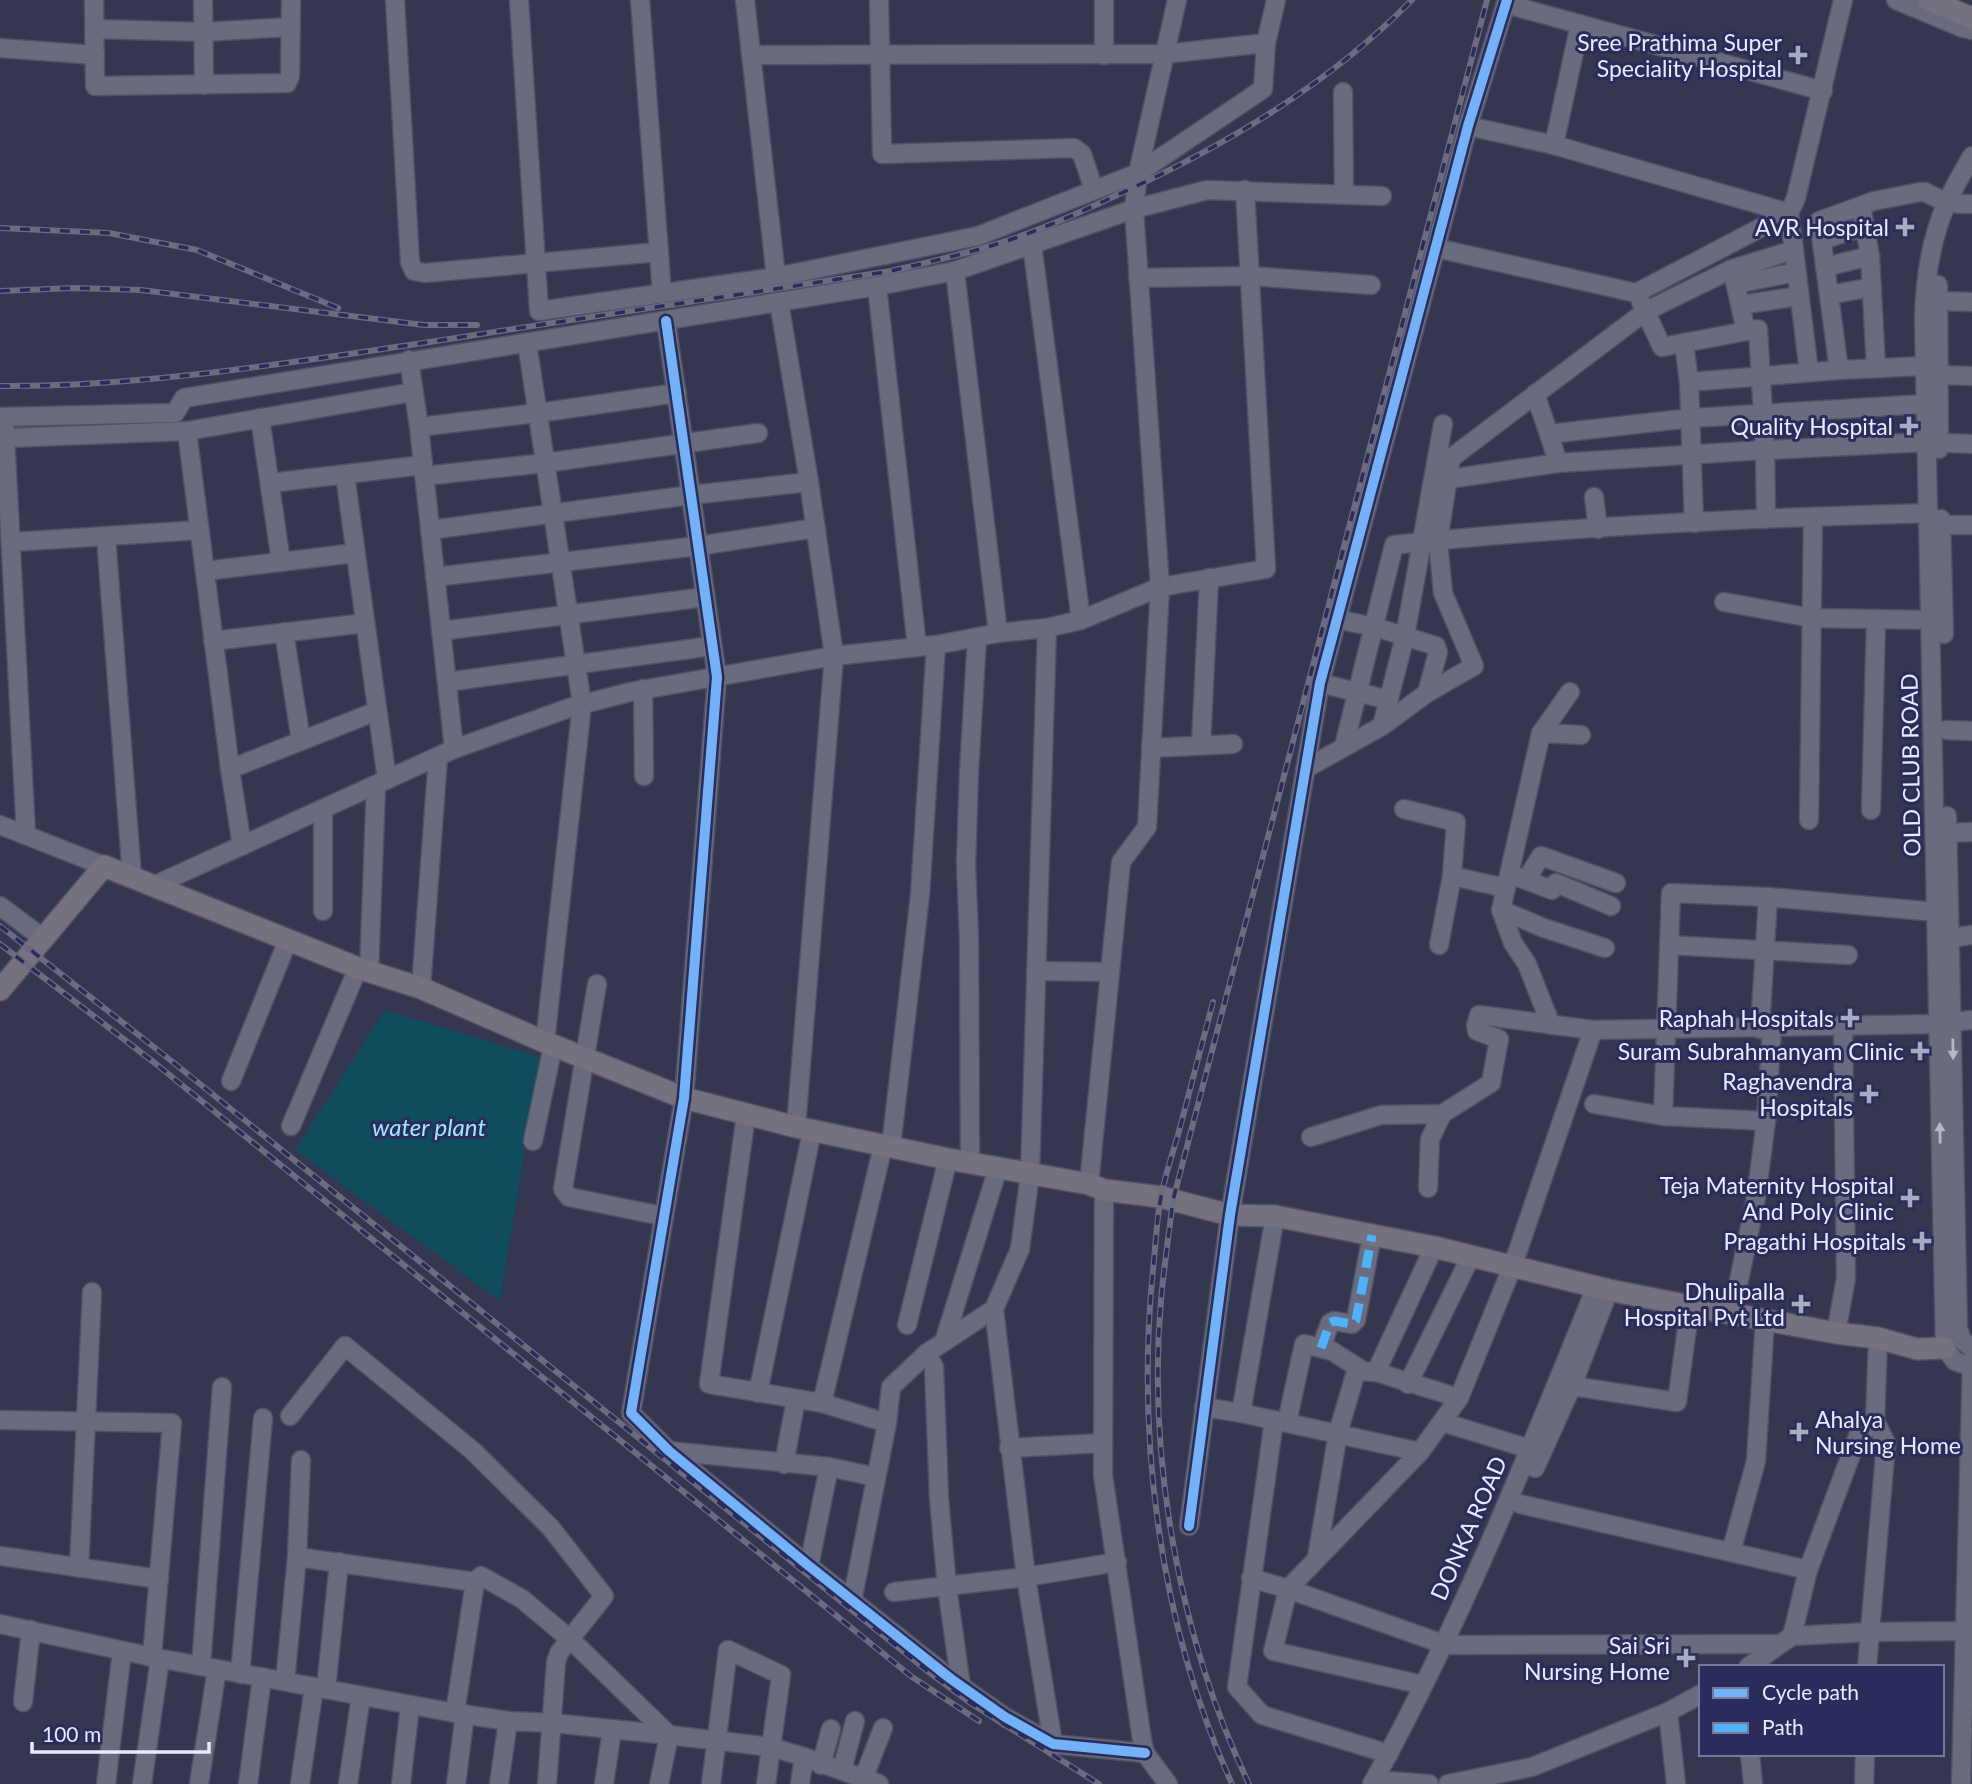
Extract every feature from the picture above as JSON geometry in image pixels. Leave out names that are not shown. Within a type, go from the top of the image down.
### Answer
[{"type":"main road","points":[[1929,0],[1971,21]]},
{"type":"main road","points":[[0,990],[104,866],[364,970],[421,988],[549,1044],[684,1098],[746,1115],[887,1147],[1161,1197],[1230,1215],[1275,1216],[1434,1247],[1603,1289],[1690,1306],[1836,1333],[1878,1338],[1917,1349],[1945,1348]]},
{"type":"street","points":[[94,0],[95,86],[287,83],[290,76],[291,0]]},
{"type":"street","points":[[203,0],[204,85]]},
{"type":"street","points":[[395,0],[411,267],[414,271],[425,273],[659,252]]},
{"type":"street","points":[[519,0],[538,311],[776,277],[978,236],[1138,173],[1263,89],[1266,43],[1276,0]]},
{"type":"street","points":[[640,0],[662,294]]},
{"type":"street","points":[[745,0],[776,277]]},
{"type":"street","points":[[879,0],[883,154],[1074,148],[1082,154],[1094,190]]},
{"type":"street","points":[[1104,0],[1104,55]]},
{"type":"street","points":[[1168,1784],[1145,1753],[1103,1475],[1096,1187],[1110,972],[1121,862],[1147,827],[1160,587],[1134,209],[1138,173],[1177,0]]},
{"type":"street","points":[[1809,372],[1789,213],[1796,198],[1843,0]]},
{"type":"street","points":[[1896,0],[1963,28],[1971,21]]},
{"type":"street","points":[[1189,1526],[1230,1215],[1320,683],[1468,127],[1506,2],[1823,90]]},
{"type":"street","points":[[1554,145],[1580,24]]},
{"type":"street","points":[[94,29],[203,32],[291,27]]},
{"type":"street","points":[[751,55],[1164,54],[1266,43]]},
{"type":"street","points":[[0,48],[94,55]]},
{"type":"street","points":[[1343,92],[1344,194]]},
{"type":"street","points":[[1468,127],[1554,145],[1789,213]]},
{"type":"street","name":"OLD CLUB ROAD","points":[[1933,442],[1925,404],[1937,301],[1945,243],[1972,156]]},
{"type":"street","name":"OLD CLUB ROAD","points":[[1945,1348],[1945,1023],[1950,938],[1946,730],[1926,281],[1937,229],[1959,204],[1972,179]]},
{"type":"street","points":[[26,835],[7,438],[2,417],[175,413],[184,398],[877,286],[955,271],[1134,209],[1207,190],[1382,196]]},
{"type":"street","points":[[153,886],[446,753],[582,704],[643,689],[834,656],[936,645],[998,633],[1047,628],[1081,620],[1160,587],[1266,569],[1245,190]]},
{"type":"street","points":[[1839,370],[1819,221],[1861,206],[1920,192],[1959,204]]},
{"type":"street","points":[[1861,206],[1870,256],[1876,368]]},
{"type":"street","points":[[1436,248],[1636,293],[1789,213]]},
{"type":"street","points":[[1822,240],[1866,226]]},
{"type":"street","points":[[1032,244],[1081,620]]},
{"type":"street","points":[[1382,726],[1430,541],[1449,479],[1451,458],[1646,311],[1794,250]]},
{"type":"street","points":[[1825,267],[1870,256]]},
{"type":"street","points":[[955,271],[998,633]]},
{"type":"street","points":[[1734,276],[1796,272]]},
{"type":"street","points":[[1138,278],[1251,276],[1371,285]]},
{"type":"street","points":[[1734,276],[1746,331]]},
{"type":"street","points":[[877,286],[917,647]]},
{"type":"street","points":[[1829,295],[1872,287]]},
{"type":"street","points":[[1636,293],[1662,348],[1758,329],[1766,519]]},
{"type":"street","points":[[1741,306],[1799,296]]},
{"type":"street","points":[[1937,301],[1972,302]]},
{"type":"street","points":[[758,1393],[804,1129],[834,656],[779,302]]},
{"type":"street","points":[[666,321],[717,677],[684,1098],[662,1216],[631,1413],[669,1451],[852,1601],[1005,1717],[1053,1744],[1145,1753]]},
{"type":"street","points":[[527,343],[582,704],[549,1044],[533,1140]]},
{"type":"street","points":[[1684,343],[1689,382],[1695,523]]},
{"type":"street","points":[[409,360],[447,682],[446,753],[421,988]]},
{"type":"street","points":[[1689,382],[1876,368],[1972,376]]},
{"type":"street","points":[[7,438],[187,431],[413,392]]},
{"type":"street","points":[[419,427],[677,393]]},
{"type":"street","points":[[1535,394],[1558,463]]},
{"type":"street","points":[[1549,434],[1691,418],[1925,404]]},
{"type":"street","points":[[260,418],[281,562]]},
{"type":"street","points":[[1305,769],[1382,726],[1427,693],[1474,666],[1443,593],[1430,541],[1443,424]]},
{"type":"street","points":[[187,431],[242,846]]},
{"type":"street","points":[[270,484],[345,475],[545,463],[758,433]]},
{"type":"street","points":[[1449,479],[1558,463],[1692,454],[1933,442],[1972,444]]},
{"type":"street","points":[[291,1126],[364,970],[381,783],[377,711],[345,475]]},
{"type":"street","points":[[430,530],[809,482]]},
{"type":"street","points":[[1594,497],[1598,529]]},
{"type":"street","points":[[1808,820],[1813,516]]},
{"type":"street","points":[[1344,746],[1394,545],[1813,516],[1935,519],[1972,525]]},
{"type":"street","name":"OLD CLUB ROAD","points":[[1935,519],[1931,620],[1936,912],[1945,1023],[1958,1328],[1962,1340],[1972,1348]]},
{"type":"street","points":[[435,577],[816,528]]},
{"type":"street","points":[[12,542],[200,530]]},
{"type":"street","points":[[106,537],[132,877]]},
{"type":"street","points":[[205,571],[355,554]]},
{"type":"street","points":[[1201,745],[1209,579]]},
{"type":"street","points":[[441,631],[705,597]]},
{"type":"street","points":[[1724,602],[1812,618],[1931,620]]},
{"type":"street","points":[[1336,619],[1375,627],[1436,646],[1438,652],[1427,693]]},
{"type":"street","points":[[1871,810],[1876,619]]},
{"type":"street","points":[[213,640],[365,623]]},
{"type":"street","points":[[1047,628],[1030,1174],[1020,1249],[993,1309],[1026,1577],[1053,1744]]},
{"type":"street","points":[[284,632],[301,741]]},
{"type":"street","points":[[970,1163],[966,864],[977,637]]},
{"type":"street","points":[[822,1403],[887,1147],[920,895],[936,645]]},
{"type":"street","points":[[447,682],[712,646]]},
{"type":"street","points":[[1320,683],[1389,700]]},
{"type":"street","points":[[643,689],[644,776]]},
{"type":"street","points":[[1551,1025],[1527,964],[1513,943],[1501,909],[1514,880],[1541,733],[1570,692]]},
{"type":"street","points":[[230,769],[377,711]]},
{"type":"street","points":[[1946,730],[1972,731]]},
{"type":"street","points":[[1541,733],[1581,735]]},
{"type":"street","points":[[1151,748],[1233,744]]},
{"type":"street","points":[[1404,809],[1456,822],[1452,876],[1439,946]]},
{"type":"street","points":[[323,810],[323,911]]},
{"type":"street","points":[[0,825],[104,866]]},
{"type":"street","points":[[1947,833],[1972,832]]},
{"type":"street","points":[[1514,880],[1541,856],[1616,883]]},
{"type":"street","points":[[1452,876],[1514,880],[1552,890],[1556,883],[1611,906]]},
{"type":"street","points":[[1662,1116],[1671,893],[1768,897],[1936,912]]},
{"type":"street","points":[[1732,1314],[1756,1198],[1766,1121],[1765,949],[1768,897]]},
{"type":"street","points":[[0,906],[44,939]]},
{"type":"street","points":[[1501,909],[1544,928],[1605,948]]},
{"type":"street","points":[[1513,943],[1544,928]]},
{"type":"street","points":[[1950,938],[1972,935]]},
{"type":"street","points":[[232,1081],[288,940]]},
{"type":"street","points":[[1669,945],[1848,955]]},
{"type":"street","points":[[1036,971],[1110,972]]},
{"type":"street","points":[[597,984],[564,1193],[569,1197],[662,1216]]},
{"type":"street","points":[[0,990],[0,1000]]},
{"type":"street","points":[[1311,1137],[1381,1115],[1442,1114],[1491,1083],[1499,1039],[1477,1031],[1479,1015],[1593,1030],[1843,1027],[1972,1020]]},
{"type":"street","points":[[1836,1333],[1846,1278],[1843,1027]]},
{"type":"street","points":[[1423,1685],[1273,1651],[1288,1589],[1420,1452],[1459,1398],[1513,1265],[1593,1030]]},
{"type":"street","points":[[1594,1104],[1662,1116],[1766,1121]]},
{"type":"street","points":[[1428,1188],[1430,1139],[1442,1114]]},
{"type":"street","points":[[746,1115],[709,1384],[822,1403],[887,1423]]},
{"type":"street","points":[[907,1325],[948,1159]]},
{"type":"street","points":[[944,1342],[998,1168]]},
{"type":"street","points":[[1241,1413],[1275,1216]]},
{"type":"street","points":[[1321,1348],[1330,1323],[1334,1321],[1352,1324],[1356,1321],[1372,1235]]},
{"type":"street","points":[[1370,1372],[1434,1247]]},
{"type":"street","points":[[1408,1384],[1471,1256]]},
{"type":"street","name":"DONKA ROAD","points":[[1382,1783],[1389,1754],[1423,1685],[1499,1551],[1572,1386],[1603,1289]]},
{"type":"street","name":"DONKA ROAD","points":[[1382,1783],[1447,1644],[1603,1289]]},
{"type":"street","points":[[79,1568],[92,1292]]},
{"type":"street","points":[[1572,1386],[1677,1402],[1690,1306]]},
{"type":"street","points":[[852,1601],[887,1423],[891,1387],[927,1353],[993,1309]]},
{"type":"street","points":[[1731,1552],[1756,1461],[1765,1320]]},
{"type":"street","points":[[1867,1665],[1886,1443],[1875,1421],[1878,1338]]},
{"type":"street","points":[[1389,1754],[1262,1715],[1237,1687],[1251,1578],[1280,1421],[1302,1346],[1306,1344],[1332,1351],[1370,1372],[1459,1398]]},
{"type":"street","points":[[290,1416],[345,1346],[473,1451],[551,1528],[604,1596],[559,1653],[556,1662],[547,1784]]},
{"type":"street","points":[[1945,1348],[1955,1361],[1972,1367]]},
{"type":"street","points":[[927,1353],[934,1367],[939,1498],[947,1587],[961,1686]]},
{"type":"street","points":[[1961,1784],[1968,1631],[1972,1360]]},
{"type":"street","points":[[1317,1557],[1338,1433],[1355,1375],[1370,1372]]},
{"type":"street","points":[[199,1784],[209,1668],[222,1387]]},
{"type":"street","points":[[784,1464],[796,1398]]},
{"type":"street","points":[[1204,1407],[1420,1452]]},
{"type":"street","points":[[240,1674],[263,1418]]},
{"type":"street","points":[[0,1420],[172,1423],[159,1579],[156,1658],[142,1784]]},
{"type":"street","points":[[1751,1665],[1786,1640],[1808,1570],[1858,1436],[1875,1421]]},
{"type":"street","points":[[1443,1422],[1531,1449]]},
{"type":"street","points":[[1009,1448],[1103,1443]]},
{"type":"street","points":[[669,1451],[829,1467],[876,1477]]},
{"type":"street","points":[[285,1681],[297,1557],[301,1460]]},
{"type":"street","points":[[809,1566],[829,1467]]},
{"type":"street","points":[[1520,1504],[1808,1570]]},
{"type":"street","points":[[0,1556],[159,1579]]},
{"type":"street","points":[[297,1557],[475,1582]]},
{"type":"street","points":[[300,1784],[320,1688],[339,1562]]},
{"type":"street","points":[[894,1592],[1026,1577],[1117,1562]]},
{"type":"street","points":[[456,1784],[460,1714],[475,1582],[481,1576],[522,1599],[571,1640],[669,1735]]},
{"type":"street","points":[[1251,1578],[1447,1644],[1786,1640],[1868,1632],[1968,1631]]},
{"type":"street","points":[[0,1624],[156,1658],[460,1714],[771,1747],[871,1780],[883,1728]]},
{"type":"street","points":[[23,1702],[31,1630]]},
{"type":"street","points":[[711,1784],[728,1650],[781,1675],[766,1784]]},
{"type":"street","points":[[106,1784],[122,1651]]},
{"type":"street","points":[[248,1784],[262,1677]]},
{"type":"street","points":[[1448,1784],[1532,1767],[1668,1712],[1699,1695]]},
{"type":"street","points":[[348,1784],[361,1696]]},
{"type":"street","points":[[401,1784],[410,1705]]},
{"type":"street","points":[[1668,1712],[1676,1784]]},
{"type":"street","points":[[499,1784],[508,1721]]},
{"type":"street","points":[[842,1770],[855,1721]]},
{"type":"street","points":[[821,1765],[831,1728]]},
{"type":"street","points":[[604,1784],[612,1730]]},
{"type":"street","points":[[659,1784],[669,1735]]},
{"type":"street","points":[[1750,1756],[1753,1784]]},
{"type":"street","points":[[1864,1756],[1864,1784]]},
{"type":"street","points":[[800,1784],[804,1757]]},
{"type":"street","points":[[1382,1783],[1429,1784]]},
{"type":"water","name":"water plant","points":[[385,1010],[540,1057],[500,1301],[295,1150]]},
{"type":"railway","points":[[0,386],[154,379],[308,360],[891,271],[981,249],[1087,209],[1197,156],[1236,134],[1274,111],[1346,59],[1412,0]]},
{"type":"railway","points":[[1249,1784],[1204,1670],[1187,1610],[1164,1485],[1158,1361],[1161,1300],[1173,1200],[1487,0]]},
{"type":"railway","points":[[0,228],[109,233],[197,250],[338,308]]},
{"type":"railway","points":[[0,291],[74,288],[141,290],[424,325],[477,325]]},
{"type":"railway","points":[[0,926],[164,1055],[926,1670],[972,1704],[1099,1784]]},
{"type":"railway","points":[[0,944],[156,1064],[912,1677],[979,1721]]},
{"type":"railway","points":[[1213,1002],[1160,1205],[1149,1326],[1148,1393],[1158,1527],[1170,1594],[1186,1659],[1207,1723],[1232,1784]]},
{"type":"marked path","points":[[1321,1348],[1330,1323],[1334,1321],[1352,1324],[1356,1320],[1372,1235]]},
{"type":"cycle path","points":[[1189,1526],[1230,1215],[1320,683],[1468,126],[1507,0]]},
{"type":"cycle path","points":[[666,321],[717,677],[684,1098],[631,1413],[669,1451],[809,1566],[951,1679],[1005,1717],[1053,1744],[1145,1753]]},
{"type":"place","name":"Sree Prathima Super Speciality Hospital","points":[[1798,55]]},
{"type":"place","name":"AVR Hospital","points":[[1905,227]]},
{"type":"place","name":"Quality Hospital","points":[[1909,426]]},
{"type":"place","name":"Raphah Hospitals","points":[[1850,1018]]},
{"type":"place","name":"Suram Subrahmanyam Clinic","points":[[1920,1051]]},
{"type":"place","name":"Raghavendra Hospitals","points":[[1869,1094]]},
{"type":"place","name":"Teja Maternity Hospital And Poly Clinic","points":[[1910,1198]]},
{"type":"place","name":"Pragathi Hospitals","points":[[1922,1241]]},
{"type":"place","name":"Dhulipalla Hospital Pvt Ltd","points":[[1801,1304]]},
{"type":"place","name":"Ahalya Nursing Home","points":[[1799,1432]]},
{"type":"place","name":"Sai Sri Nursing Home","points":[[1686,1658]]}]
